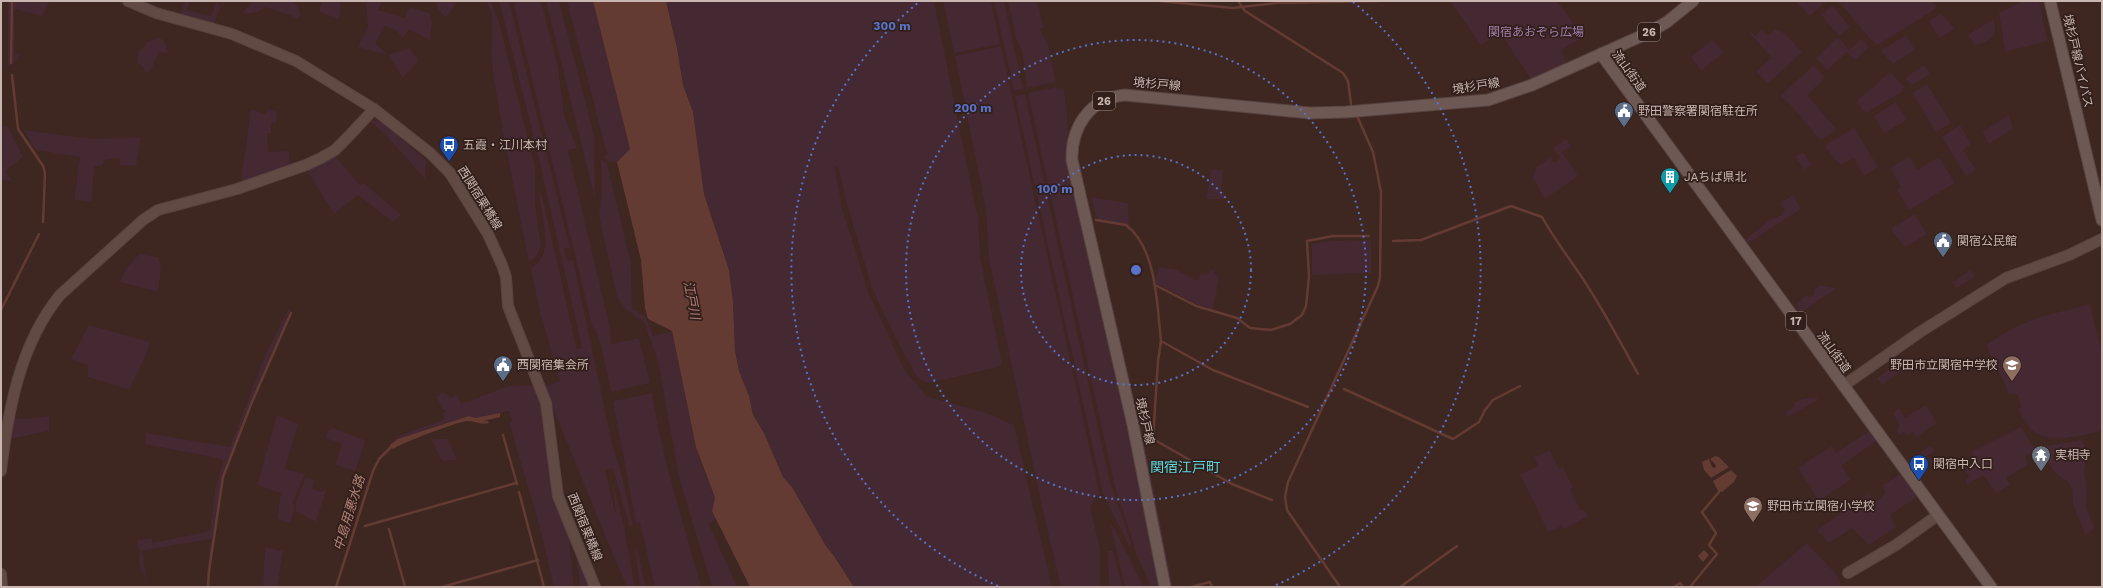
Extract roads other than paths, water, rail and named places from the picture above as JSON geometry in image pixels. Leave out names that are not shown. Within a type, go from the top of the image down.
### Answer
[{"type":"main road","name":"境杉戸線","points":[[1165,587],[1133,425],[1072,160],[1075,132],[1085,115],[1103,102],[1125,95],[1310,113],[1468,103],[1493,99],[1601,54],[1658,28],[1693,1]]},
{"type":"main road","name":"境杉戸線バイパス","points":[[2050,1],[2102,220]]},
{"type":"main road","name":"流山街道","points":[[1601,54],[1990,587]]},
{"type":"street","name":"西関宿栗橋線","points":[[128,1],[156,13],[232,34],[266,47],[308,68],[374,109],[430,153],[446,168],[471,204],[499,259],[506,277],[508,306],[546,403],[558,496],[595,587]]},
{"type":"street","points":[[1,471],[17,377],[46,315],[60,295],[143,220],[158,210],[237,189],[311,163],[335,150],[374,109]]},
{"type":"street","points":[[1843,386],[1920,332],[2006,278],[2069,255],[2102,239]]},
{"type":"street","points":[[1848,574],[1896,545],[1938,515]]},
{"type":"street","points":[[1,574],[2,587]]},
{"type":"water","name":"江戸川","points":[[593,1],[666,1],[677,48],[683,85],[693,112],[704,194],[729,270],[733,302],[735,351],[739,371],[749,396],[753,415],[764,433],[783,477],[792,487],[826,546],[854,587],[750,587],[712,511],[715,498],[696,447],[672,331],[648,319],[645,308],[641,260],[617,162],[630,149]]},
{"type":"water","points":[[500,413],[500,417],[483,421],[488,421],[489,423],[483,424],[468,421],[463,422],[430,433],[393,449],[390,445],[398,439],[469,416],[475,418]]},
{"type":"water","points":[[1715,456],[1719,457],[1729,467],[1711,478],[1704,470],[1702,462],[1709,459],[1712,467],[1715,468],[1716,465],[1710,459]]},
{"type":"water","points":[[1731,470],[1737,476],[1734,482],[1722,492],[1718,491],[1713,481]]},
{"type":"water","points":[[1704,550],[1709,555],[1703,562],[1698,556]]},
{"type":"waterway","points":[[11,63],[12,1]]},
{"type":"waterway","points":[[1159,1],[1233,8],[1276,3],[1380,1]]},
{"type":"waterway","points":[[1238,1],[1245,11],[1343,73],[1348,81],[1351,104]]},
{"type":"waterway","points":[[12,75],[18,129],[43,166],[45,173],[43,222]]},
{"type":"waterway","points":[[1340,587],[1287,510],[1285,497],[1288,482],[1378,286],[1380,277],[1381,192],[1373,152],[1357,116]]},
{"type":"waterway","points":[[1393,241],[1421,240],[1511,206],[1542,217],[1595,298],[1638,374]]},
{"type":"waterway","points":[[1096,220],[1126,225],[1136,235],[1144,248],[1154,278],[1161,341],[1213,370],[1308,407]]},
{"type":"waterway","points":[[1,310],[39,234]]},
{"type":"waterway","points":[[1155,285],[1196,306],[1237,318],[1250,328],[1271,330],[1290,324],[1302,315],[1306,306],[1309,276],[1307,241],[1333,236],[1369,236]]},
{"type":"waterway","points":[[208,587],[223,477],[252,402],[291,313]]},
{"type":"waterway","points":[[1161,341],[1158,361],[1153,439],[1232,484],[1272,500]]},
{"type":"waterway","points":[[1344,389],[1453,439],[1479,422],[1485,410],[1493,400],[1520,386]]},
{"type":"waterway","points":[[503,435],[517,484]]},
{"type":"waterway","name":"中島用悪水路","points":[[336,587],[373,471],[379,459],[393,445]]},
{"type":"waterway","points":[[365,526],[516,483]]},
{"type":"waterway","points":[[519,492],[544,587]]},
{"type":"waterway","points":[[1690,587],[1717,554],[1709,545],[1716,533],[1702,512],[1719,492]]},
{"type":"waterway","points":[[389,529],[405,587]]},
{"type":"waterway","points":[[1400,587],[1457,546]]},
{"type":"waterway","points":[[442,587],[538,560]]},
{"type":"waterway","points":[[1191,587],[1210,582],[1212,587]]},
{"type":"waterway","points":[[1674,587],[1680,583],[1683,587]]},
{"type":"place","name":"野田警察署関宿駐在所","points":[[1624,128]]},
{"type":"place","name":"五霞・江川本村","points":[[449,162]]},
{"type":"place","name":"JAちば県北","points":[[1670,194]]},
{"type":"place","name":"関宿公民館","points":[[1943,258]]},
{"type":"place","name":"西関宿集会所","points":[[503,382]]},
{"type":"place","name":"野田市立関宿中学校","points":[[2012,382]]},
{"type":"place","name":"実相寺","points":[[2041,472]]},
{"type":"place","name":"関宿中入口","points":[[1919,481]]},
{"type":"place","name":"野田市立関宿小学校","points":[[1753,523]]},
{"type":"district","name":"関宿江戸町","points":[[1185,467]]},
{"type":"park label","name":"関宿あおぞら広場","points":[[1536,32]]}]
